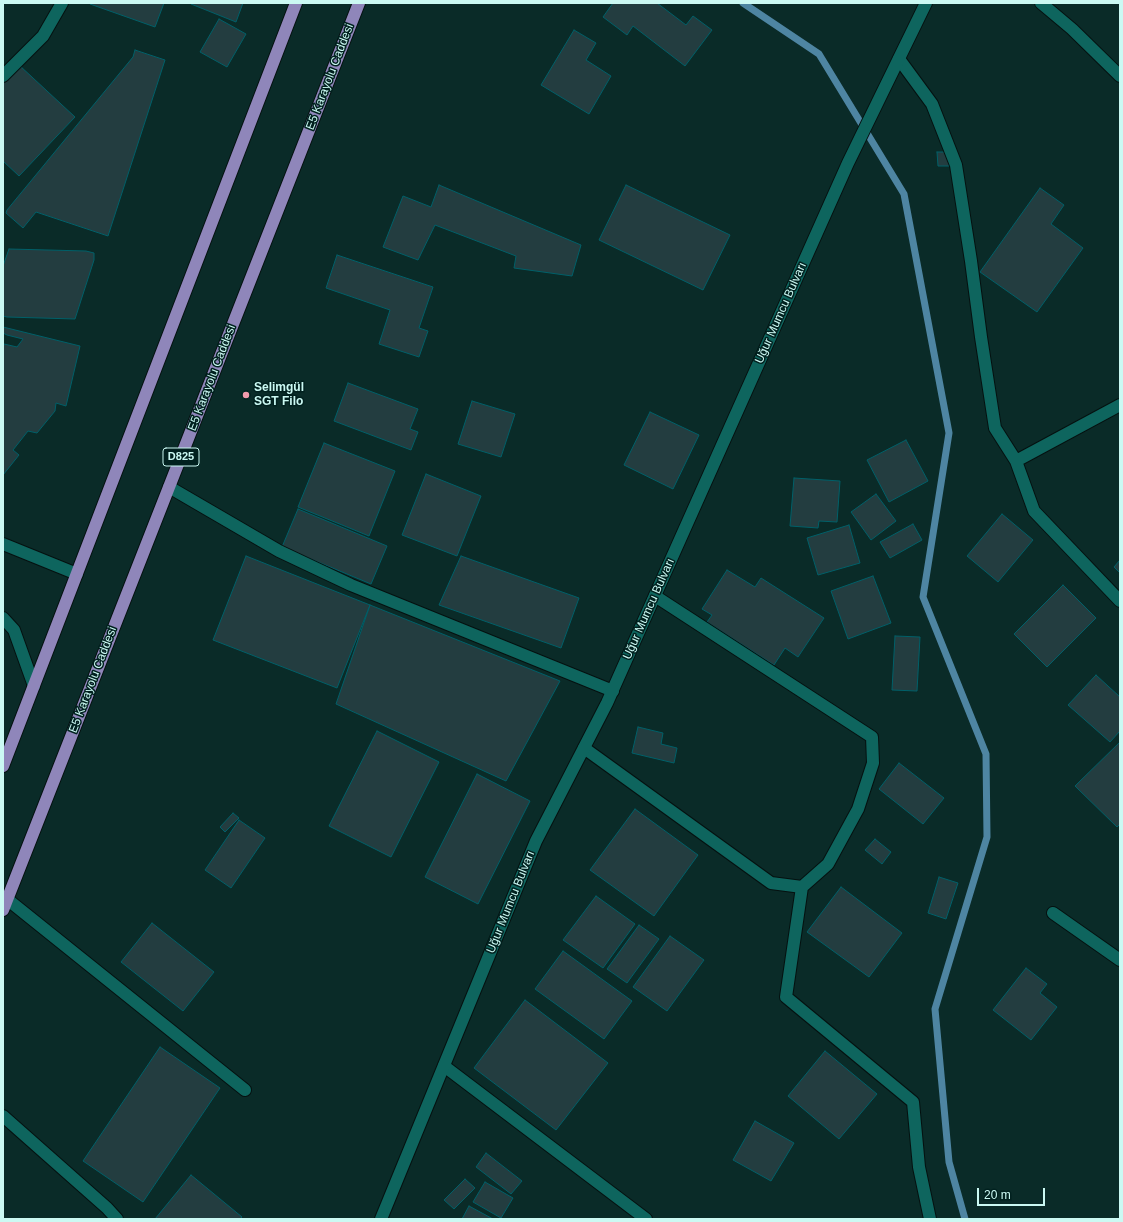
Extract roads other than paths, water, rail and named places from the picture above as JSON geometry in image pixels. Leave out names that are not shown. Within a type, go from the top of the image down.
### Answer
[{"type":"highway","points":[[3,766],[296,3]]},
{"type":"highway","name":"E5 Karayolu Caddesi","points":[[5,905],[359,3]]},
{"type":"street","points":[[3,76],[44,36],[62,3]]},
{"type":"street","name":"Uğur Mumcu Bulvarı","points":[[381,1219],[536,841],[613,691],[848,163],[926,3]]},
{"type":"street","points":[[1041,3],[1072,29],[1120,76]]},
{"type":"street","points":[[899,59],[932,104],[956,165],[995,428],[1016,462],[1034,511],[1120,601]]},
{"type":"street","points":[[1016,462],[1120,405]]},
{"type":"street","points":[[169,487],[279,551],[351,586],[613,691]]},
{"type":"street","points":[[3,544],[77,574]]},
{"type":"street","points":[[655,596],[872,736],[873,763],[858,809],[828,864],[802,887],[786,997],[913,1102],[919,1167],[930,1219]]},
{"type":"street","points":[[3,618],[14,630],[34,686]]},
{"type":"street","points":[[584,748],[771,883],[802,887]]},
{"type":"street","points":[[5,905],[246,1090]]},
{"type":"street","points":[[1053,913],[1120,960]]},
{"type":"street","points":[[444,1066],[646,1219]]},
{"type":"street","points":[[3,1116],[107,1208],[117,1219]]},
{"type":"waterway","points":[[743,3],[819,54],[904,194],[949,433],[923,597],[986,754],[987,837],[935,1009],[949,1162],[965,1219]]},
{"type":"place","name":"Selimgül SGT Filo","points":[[246,395]]}]
